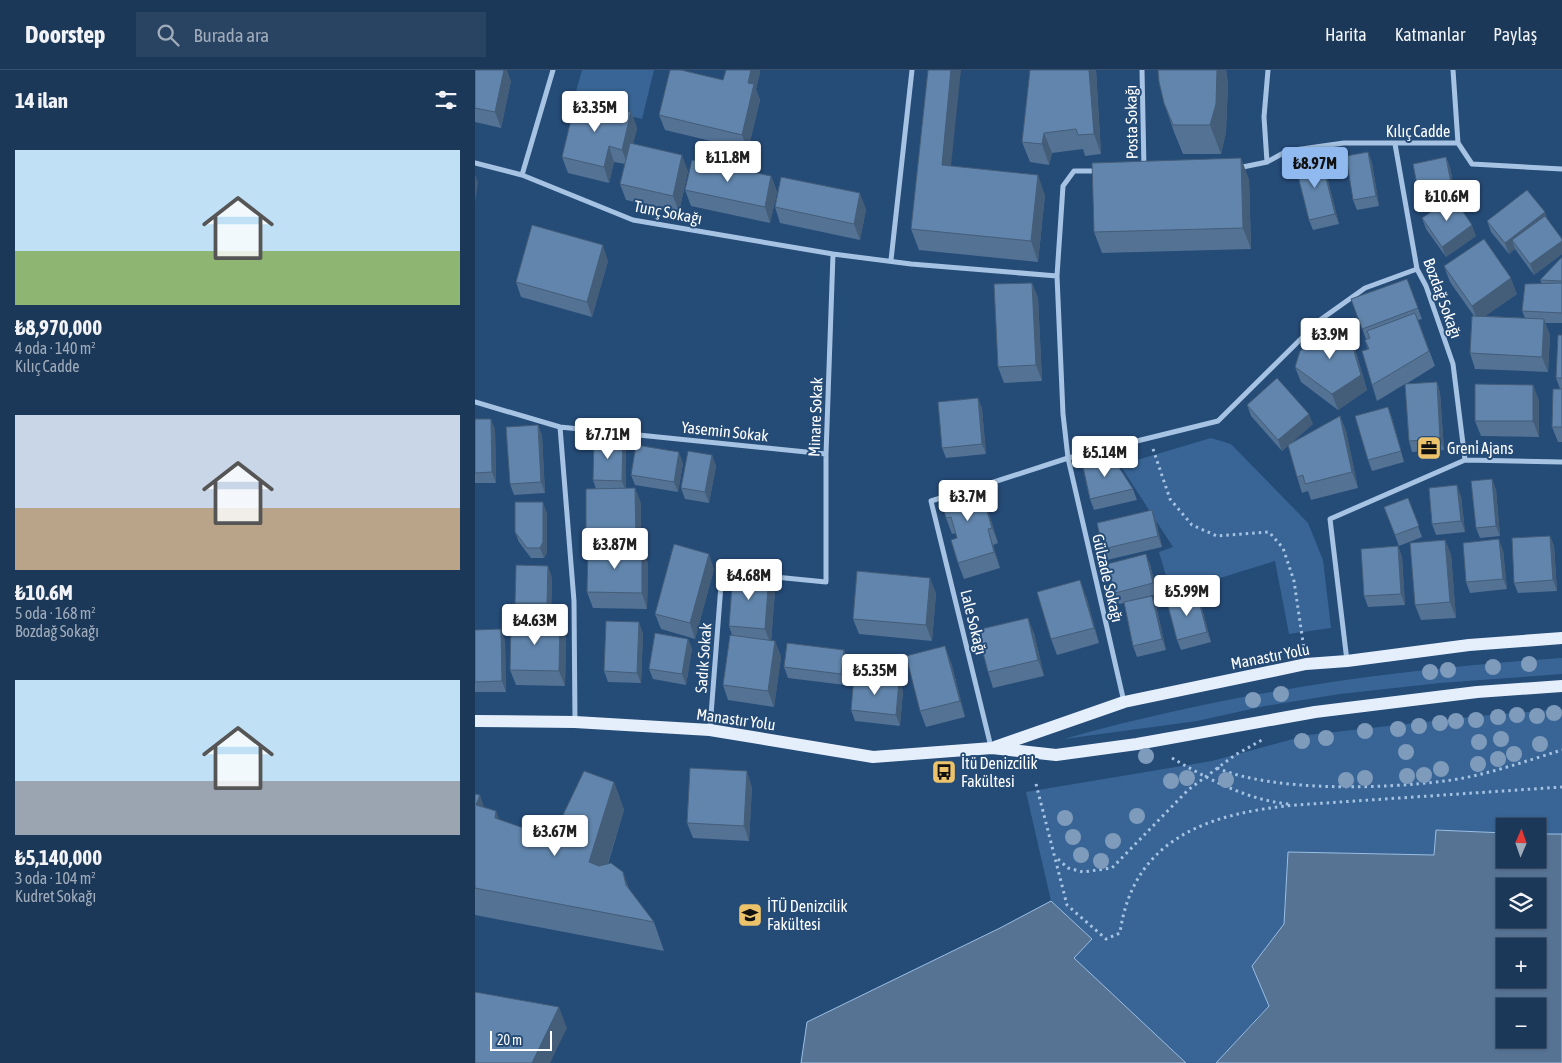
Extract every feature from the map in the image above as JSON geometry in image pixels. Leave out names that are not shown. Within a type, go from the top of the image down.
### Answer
[{"type":"main road","name":"Manastır Yolu","points":[[992,748],[1124,702],[1306,664],[1347,661],[1469,645],[1562,638]]},
{"type":"main road","name":"Manastır Yolu","points":[[475,721],[575,722],[710,730],[873,757],[992,748],[1061,755],[1137,744],[1315,712],[1477,692],[1562,686]]},
{"type":"street","points":[[522,175],[553,70]]},
{"type":"street","points":[[891,260],[912,70]]},
{"type":"street","name":"Posta Sokağı","points":[[1142,70],[1144,170],[1154,170]]},
{"type":"street","points":[[1233,168],[1267,162],[1265,117],[1268,70]]},
{"type":"street","points":[[1453,70],[1458,143]]},
{"type":"street","name":"Kılıç Cadde","points":[[1267,162],[1287,151],[1344,143],[1458,143],[1472,164],[1562,169]]},
{"type":"street","name":"Bozdağ Sokağı","points":[[1395,144],[1417,269],[1426,286],[1453,364],[1465,460]]},
{"type":"street","name":"Tunç Sokağı","points":[[475,163],[522,175],[633,220],[833,254],[1057,276]]},
{"type":"street","points":[[1134,170],[1144,170]]},
{"type":"street","name":"Gülzade Sokağı","points":[[1104,171],[1074,171],[1063,186],[1057,276],[1063,414],[1068,458],[1124,702]]},
{"type":"street","name":"Minare Sokak","points":[[760,575],[826,582],[827,454],[833,254]]},
{"type":"street","points":[[959,493],[1068,458],[1218,421],[1320,320],[1365,288],[1417,269]]},
{"type":"street","name":"Yasemin Sokak","points":[[475,402],[560,427],[827,454]]},
{"type":"street","points":[[560,427],[573,601],[575,722]]},
{"type":"street","points":[[1347,661],[1330,519],[1465,460],[1562,462]]},
{"type":"street","name":"Lale Sokağı","points":[[949,496],[931,501],[992,748]]},
{"type":"street","name":"Sadık Sokak","points":[[710,730],[722,572],[750,574]]},
{"type":"path","points":[[1150,439],[1170,499],[1192,525],[1217,536],[1269,532],[1283,548],[1293,581],[1306,664]]},
{"type":"path","points":[[1057,858],[1068,868],[1083,872],[1112,868],[1188,790],[1217,768],[1261,740]]},
{"type":"path","points":[[1217,768],[1254,779],[1301,784],[1376,786],[1445,781],[1562,750]]},
{"type":"path","points":[[1172,758],[1206,777],[1246,795],[1268,802],[1296,805]]},
{"type":"path","points":[[1036,784],[1057,858],[1067,905],[1106,939],[1120,933],[1123,908],[1146,864],[1169,844],[1197,827],[1229,816],[1260,809],[1296,805],[1562,787]]},
{"type":"shaded area","points":[[582,70],[654,70],[642,119],[573,102]]},
{"type":"shaded area","points":[[1211,438],[1231,444],[1308,523],[1323,560],[1331,628],[1289,634],[1275,561],[1171,593],[1159,552],[1173,547],[1120,465]]},
{"type":"shaded area","points":[[1562,658],[1562,674],[1440,683],[1340,694],[1265,706],[1197,721],[1064,739],[1187,708],[1311,685],[1436,669]]},
{"type":"shaded area","points":[[1562,709],[1562,834],[1546,834],[1546,818],[1496,818],[1496,833],[1437,830],[1434,855],[1288,852],[1284,924],[1252,966],[1269,1005],[1216,1063],[1186,1063],[1073,958],[1092,939],[1051,901],[1026,792],[1212,761],[1308,735],[1478,716]]},
{"type":"shaded area","points":[[1436,830],[1496,833],[1496,868],[1546,868],[1546,834],[1562,834],[1562,1063],[1216,1063],[1269,1006],[1252,966],[1284,924],[1288,852],[1434,855]]},
{"type":"shaded area","points":[[1051,901],[1092,939],[1074,958],[1186,1063],[801,1063],[807,1022],[1000,928]]},
{"type":"building","points":[[475,70],[504,70],[495,112],[475,108]]},
{"type":"building","points":[[670,70],[681,70],[723,80],[726,70],[751,70],[748,83],[754,84],[742,135],[659,115]]},
{"type":"building","points":[[928,70],[951,70],[942,165],[1038,175],[1031,241],[911,229]]},
{"type":"building","points":[[1030,70],[1089,70],[1094,134],[1078,135],[1076,129],[1044,133],[1042,144],[1022,142]]},
{"type":"building","points":[[1158,70],[1217,70],[1216,104],[1210,125],[1173,125],[1164,103]]},
{"type":"building","points":[[587,102],[631,112],[622,150],[609,146],[604,167],[562,157],[575,103],[586,106]]},
{"type":"building","points":[[630,143],[682,155],[673,196],[620,184]]},
{"type":"building","points":[[1368,152],[1376,196],[1353,200],[1346,156]]},
{"type":"building","points":[[1446,157],[1451,183],[1418,190],[1413,164]]},
{"type":"building","points":[[1241,158],[1243,228],[1094,232],[1092,163]]},
{"type":"building","points":[[1321,158],[1335,214],[1309,220],[1295,164]]},
{"type":"building","points":[[692,160],[771,176],[765,207],[685,190]]},
{"type":"building","points":[[781,177],[860,193],[854,224],[775,207]]},
{"type":"building","points":[[1527,190],[1545,212],[1505,243],[1487,221]]},
{"type":"building","points":[[1453,197],[1472,225],[1442,247],[1422,218]]},
{"type":"building","points":[[1545,216],[1562,241],[1530,264],[1512,240]]},
{"type":"building","points":[[532,225],[603,245],[587,302],[516,282]]},
{"type":"building","points":[[1484,239],[1511,278],[1472,306],[1444,266]]},
{"type":"building","points":[[1562,257],[1562,281],[1540,280]]},
{"type":"building","points":[[1407,279],[1418,308],[1362,329],[1351,299]]},
{"type":"building","points":[[1032,283],[1036,365],[998,367],[994,284]]},
{"type":"building","points":[[1562,283],[1562,313],[1522,311],[1525,284]]},
{"type":"building","points":[[1415,313],[1429,351],[1372,385],[1362,351],[1369,349],[1365,340],[1370,338],[1367,331]]},
{"type":"building","points":[[1472,316],[1544,319],[1542,357],[1470,353]]},
{"type":"building","points":[[1336,324],[1347,327],[1361,375],[1332,394],[1295,367],[1300,351]]},
{"type":"building","points":[[1558,335],[1562,335],[1562,378],[1556,378]]},
{"type":"building","points":[[1277,378],[1309,414],[1278,440],[1247,405]]},
{"type":"building","points":[[1437,382],[1440,439],[1409,441],[1405,384]]},
{"type":"building","points":[[1475,384],[1533,385],[1533,421],[1475,421]]},
{"type":"building","points":[[1553,389],[1562,389],[1562,427],[1552,427]]},
{"type":"building","points":[[978,398],[982,444],[942,448],[938,402]]},
{"type":"building","points":[[1388,407],[1401,451],[1368,460],[1355,416]]},
{"type":"building","points":[[1340,416],[1352,472],[1305,484],[1303,475],[1297,477],[1288,445]]},
{"type":"building","points":[[475,419],[491,419],[492,472],[475,473]]},
{"type":"building","points":[[538,425],[541,482],[510,484],[506,427]]},
{"type":"building","points":[[594,440],[623,440],[622,481],[593,480]]},
{"type":"building","points":[[636,445],[679,452],[674,482],[631,475]]},
{"type":"building","points":[[688,451],[712,455],[705,492],[681,488]]},
{"type":"building","points":[[1111,455],[1133,489],[1090,499],[1083,467],[1090,465],[1089,460]]},
{"type":"building","points":[[1492,479],[1496,526],[1476,528],[1471,481]]},
{"type":"building","points":[[972,482],[979,503],[984,501],[992,528],[988,529],[994,552],[958,563],[951,540],[957,538],[951,517],[946,518],[939,492]]},
{"type":"building","points":[[1457,485],[1461,521],[1432,524],[1429,488]]},
{"type":"building","points":[[635,488],[636,538],[586,539],[586,489]]},
{"type":"building","points":[[1408,498],[1419,526],[1395,535],[1384,507]]},
{"type":"building","points":[[515,502],[543,502],[543,542],[540,548],[527,548],[515,532]]},
{"type":"building","points":[[1152,510],[1158,536],[1103,549],[1097,523]]},
{"type":"building","points":[[1550,536],[1553,580],[1514,583],[1512,538]]},
{"type":"building","points":[[1499,539],[1503,579],[1466,582],[1463,543]]},
{"type":"building","points":[[1445,540],[1450,602],[1415,605],[1410,543]]},
{"type":"building","points":[[674,544],[709,554],[690,623],[655,614]]},
{"type":"building","points":[[1398,546],[1401,594],[1364,596],[1361,549]]},
{"type":"building","points":[[588,547],[642,548],[642,593],[587,592]]},
{"type":"building","points":[[1146,554],[1153,583],[1115,593],[1107,564]]},
{"type":"building","points":[[516,565],[548,566],[547,603],[515,603]]},
{"type":"building","points":[[857,571],[930,578],[926,625],[853,619]]},
{"type":"building","points":[[733,573],[769,576],[765,629],[729,626]]},
{"type":"building","points":[[1080,580],[1094,628],[1051,639],[1037,592]]},
{"type":"building","points":[[1197,594],[1207,632],[1177,640],[1167,602]]},
{"type":"building","points":[[1152,596],[1162,639],[1133,646],[1124,602]]},
{"type":"building","points":[[1028,618],[1038,660],[988,672],[977,630]]},
{"type":"building","points":[[511,621],[560,622],[559,671],[510,670]]},
{"type":"building","points":[[606,621],[639,622],[637,673],[604,671]]},
{"type":"building","points":[[501,629],[502,681],[475,682],[475,630]]},
{"type":"building","points":[[655,633],[688,639],[682,674],[649,669]]},
{"type":"building","points":[[730,635],[775,641],[768,691],[723,685]]},
{"type":"building","points":[[787,643],[844,650],[841,674],[784,667]]},
{"type":"building","points":[[945,646],[960,701],[920,711],[906,656]]},
{"type":"building","points":[[854,676],[899,681],[896,715],[851,710]]},
{"type":"building","points":[[690,768],[747,771],[744,826],[687,823]]},
{"type":"building","points":[[584,771],[614,782],[589,862],[599,866],[611,863],[623,872],[626,885],[654,922],[475,888],[475,794],[480,795],[476,805],[496,811],[495,818],[552,838]]},
{"type":"building","points":[[475,992],[559,1007],[532,1063],[475,1063]]},
{"type":"place","name":"Greni̇ Ajans","points":[[1429,448]]},
{"type":"place","name":"İtü Denizcilik Fakültesi","points":[[944,772]]},
{"type":"place","name":"İTÜ Denizcilik Fakültesi","points":[[750,915]]}]
